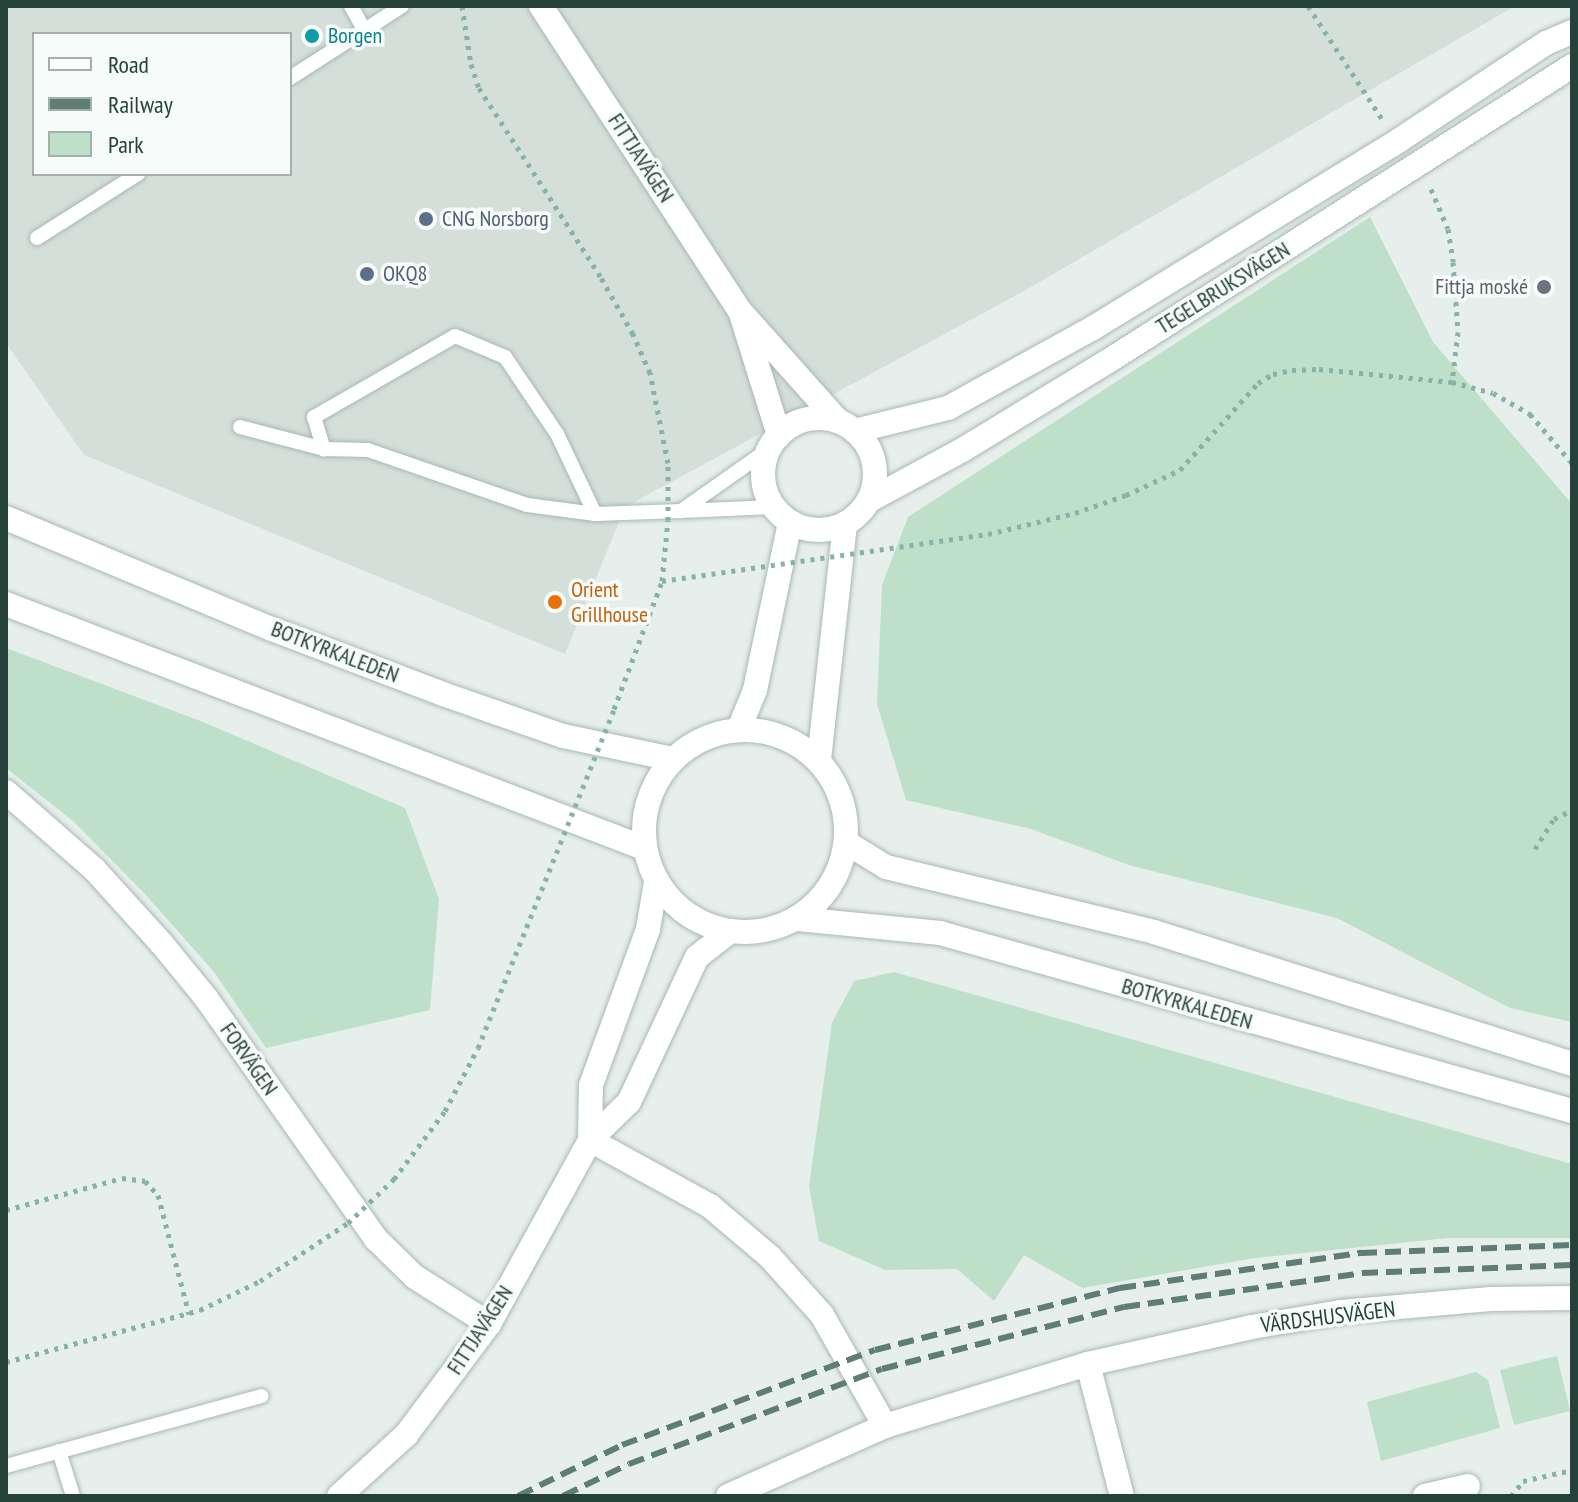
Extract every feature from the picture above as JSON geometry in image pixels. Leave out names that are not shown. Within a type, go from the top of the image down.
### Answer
[{"type":"street","name":"FITTJAVÄGEN","points":[[541,6],[740,311],[847,426]]},
{"type":"street","name":"TEGELBRUKSVÄGEN","points":[[847,426],[948,408],[1067,342],[1398,141],[1546,43],[1572,32]]},
{"type":"street","name":"TEGELBRUKSVÄGEN","points":[[868,501],[964,449],[1097,368],[1572,66]]},
{"type":"street","name":"FITTJAVÄGEN","points":[[740,311],[774,442]]},
{"type":"street","points":[[822,418],[847,426],[867,445],[874,463],[875,482],[868,501],[845,524],[814,530],[782,515],[765,489],[763,468],[774,442],[794,423],[822,418]]},
{"type":"street","points":[[739,729],[755,690],[782,515]]},
{"type":"street","name":"BOTKYRKALEDEN","points":[[6,518],[272,629],[443,694],[563,736],[673,759]]},
{"type":"street","points":[[819,760],[845,524]]},
{"type":"street","points":[[6,604],[644,848]]},
{"type":"street","name":"BOTKYRKALEDEN","points":[[739,729],[791,740],[819,760],[831,775],[845,807],[847,843],[824,898],[798,919],[765,932],[729,932],[699,920],[674,903],[656,882],[644,848],[643,822],[652,788],[673,759],[704,737],[739,729]]},
{"type":"street","name":"FORVÄGEN","points":[[6,792],[94,869],[162,944],[206,998],[376,1239],[415,1277],[489,1324]]},
{"type":"street","points":[[847,843],[886,867],[1154,932],[1572,1064]]},
{"type":"street","name":"FITTJAVÄGEN","points":[[590,1140],[591,1085],[648,929],[656,882]]},
{"type":"street","name":"BOTKYRKALEDEN","points":[[798,919],[940,933],[1572,1111]]},
{"type":"street","name":"FITTJAVÄGEN","points":[[339,1496],[406,1435],[489,1324],[590,1140],[629,1102],[697,957],[729,932]]},
{"type":"street","points":[[590,1140],[710,1206],[770,1257],[822,1315],[885,1426]]},
{"type":"street","name":"VÄRDSHUSVÄGEN","points":[[728,1496],[885,1426],[1088,1364],[1252,1327],[1341,1312],[1490,1299],[1572,1298]]},
{"type":"street","points":[[1088,1364],[1122,1496]]},
{"type":"street","points":[[1425,1496],[1469,1491]]},
{"type":"lane","points":[[351,6],[365,31]]},
{"type":"lane","points":[[292,77],[402,6]]},
{"type":"lane","points":[[37,238],[135,176]]},
{"type":"lane","points":[[324,449],[314,417],[455,336],[505,357],[557,434],[595,514]]},
{"type":"lane","points":[[240,427],[324,449],[368,450],[527,505],[595,514],[681,511],[782,515]]},
{"type":"lane","points":[[681,511],[774,442]]},
{"type":"lane","points":[[6,1466],[262,1396]]},
{"type":"lane","points":[[59,1451],[73,1496]]},
{"type":"path","points":[[6,1362],[200,1310],[260,1281],[348,1223],[394,1179],[445,1111],[478,1048],[662,581],[668,520],[668,463],[650,373],[633,334],[600,276],[479,88],[471,64],[462,6]]},
{"type":"path","points":[[662,581],[988,534],[1075,513],[1126,495],[1180,470],[1258,383],[1273,374],[1292,370],[1319,369],[1452,382],[1493,393],[1530,414],[1572,463]]},
{"type":"path","points":[[1535,849],[1554,819],[1572,810]]},
{"type":"path","points":[[6,1210],[122,1178],[145,1181],[158,1195],[189,1314]]},
{"type":"path","points":[[1511,1496],[1523,1481],[1572,1470]]},
{"type":"shaded area","points":[[9,6],[1515,6],[1024,291],[625,507],[565,654],[84,455],[6,343],[6,10]]},
{"type":"green space","points":[[1370,217],[1433,342],[1572,504],[1572,1022],[1510,1008],[1337,918],[1129,865],[1031,829],[906,800],[877,704],[882,585],[908,517]]},
{"type":"green space","points":[[6,648],[203,722],[405,808],[439,899],[430,1010],[266,1048],[214,972],[145,894],[73,821],[6,768]]},
{"type":"green space","points":[[894,972],[1572,1164],[1572,1238],[1448,1238],[1255,1258],[1082,1288],[1024,1255],[994,1301],[957,1269],[885,1270],[819,1241],[809,1186],[832,1023],[854,981]]},
{"type":"green space","points":[[1557,1356],[1570,1411],[1514,1425],[1500,1370]]},
{"type":"green space","points":[[1476,1372],[1488,1380],[1500,1428],[1381,1461],[1367,1402]]},
{"type":"railway","points":[[518,1496],[622,1445],[875,1350],[1120,1288],[1361,1253],[1572,1245]]},
{"type":"railway","points":[[563,1496],[629,1464],[882,1369],[1124,1307],[1362,1273],[1572,1265]]},
{"type":"place","name":"Borgen","points":[[312,36]]},
{"type":"place","name":"CNG Norsborg","points":[[426,219]]},
{"type":"place","name":"OKQ8","points":[[367,274]]},
{"type":"place","name":"Fittja moské","points":[[1544,287]]},
{"type":"place","name":"Orient Grillhouse","points":[[555,602]]}]
